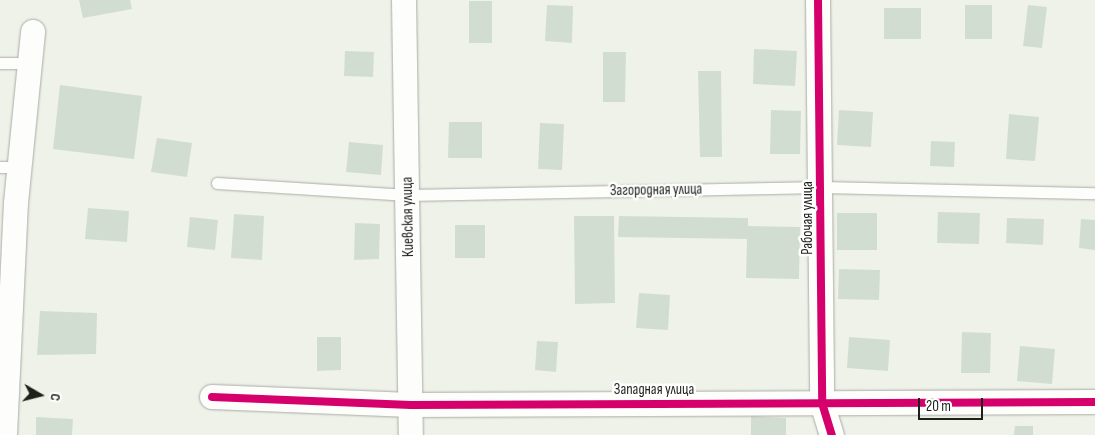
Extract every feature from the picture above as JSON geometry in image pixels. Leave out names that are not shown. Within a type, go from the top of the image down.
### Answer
[{"type":"street","name":"Киевская улица","points":[[404,0],[411,435]]},
{"type":"street","name":"Рабочая улица","points":[[818,0],[822,187],[822,404],[832,435]]},
{"type":"street","points":[[5,435],[3,373],[10,167],[33,32]]},
{"type":"street","name":"Западная улица","points":[[212,397],[411,405],[1095,402]]},
{"type":"lane","points":[[0,63],[29,63]]},
{"type":"lane","name":"Загородная улица","points":[[217,183],[408,195],[822,187],[1095,193]]},
{"type":"building","points":[[79,0],[130,0],[132,9],[83,18]]},
{"type":"building","points":[[469,1],[492,1],[492,43],[469,43]]},
{"type":"building","points":[[547,5],[573,6],[572,43],[545,41]]},
{"type":"building","points":[[965,5],[992,5],[992,39],[965,39]]},
{"type":"building","points":[[1028,5],[1047,7],[1042,48],[1023,46]]},
{"type":"building","points":[[884,8],[921,8],[921,39],[884,39]]},
{"type":"building","points":[[754,49],[797,51],[795,86],[753,84]]},
{"type":"building","points":[[345,51],[374,52],[373,77],[344,76]]},
{"type":"building","points":[[603,52],[626,52],[625,102],[603,102]]},
{"type":"building","points":[[698,71],[721,71],[722,157],[700,157]]},
{"type":"building","points":[[60,85],[142,96],[134,159],[53,149]]},
{"type":"building","points":[[771,110],[801,111],[800,154],[770,154]]},
{"type":"building","points":[[839,110],[873,112],[871,147],[837,145]]},
{"type":"building","points":[[1009,114],[1039,117],[1035,161],[1006,159]]},
{"type":"building","points":[[449,122],[482,122],[482,158],[448,158]]},
{"type":"building","points":[[540,123],[564,124],[562,170],[538,169]]},
{"type":"building","points":[[157,138],[192,143],[187,177],[151,172]]},
{"type":"building","points":[[931,141],[955,142],[954,167],[930,166]]},
{"type":"building","points":[[349,142],[383,145],[381,175],[346,172]]},
{"type":"building","points":[[88,208],[129,211],[127,242],[85,239]]},
{"type":"building","points":[[938,212],[980,213],[979,244],[937,243]]},
{"type":"building","points":[[837,213],[877,213],[877,250],[837,250]]},
{"type":"building","points":[[234,214],[264,216],[262,260],[231,258]]},
{"type":"building","points":[[574,216],[614,216],[615,303],[575,304]]},
{"type":"building","points":[[619,216],[748,218],[748,226],[800,227],[799,279],[746,278],[747,239],[618,237]]},
{"type":"building","points":[[190,217],[218,220],[215,250],[187,247]]},
{"type":"building","points":[[1007,218],[1044,219],[1043,245],[1006,243]]},
{"type":"building","points":[[1081,219],[1095,220],[1095,250],[1079,248]]},
{"type":"building","points":[[355,223],[380,224],[379,259],[354,260]]},
{"type":"building","points":[[455,225],[485,225],[485,258],[455,258]]},
{"type":"building","points":[[839,269],[880,270],[879,300],[838,299]]},
{"type":"building","points":[[639,293],[670,295],[668,330],[636,328]]},
{"type":"building","points":[[40,311],[97,313],[96,354],[37,355]]},
{"type":"building","points":[[962,332],[991,333],[990,373],[961,373]]},
{"type":"building","points":[[317,337],[341,337],[341,370],[317,371]]},
{"type":"building","points":[[849,337],[890,340],[888,371],[847,368]]},
{"type":"building","points":[[537,341],[558,342],[556,372],[535,370]]},
{"type":"building","points":[[1020,346],[1055,349],[1052,384],[1017,381]]},
{"type":"building","points":[[751,416],[786,418],[786,435],[751,435]]},
{"type":"building","points":[[36,417],[73,419],[72,435],[36,435]]},
{"type":"building","points":[[1015,426],[1033,426],[1033,435],[1014,435]]},
{"type":"cycle path","points":[[818,0],[822,403],[832,435]]},
{"type":"cycle path","points":[[212,397],[411,405],[1095,402]]}]
